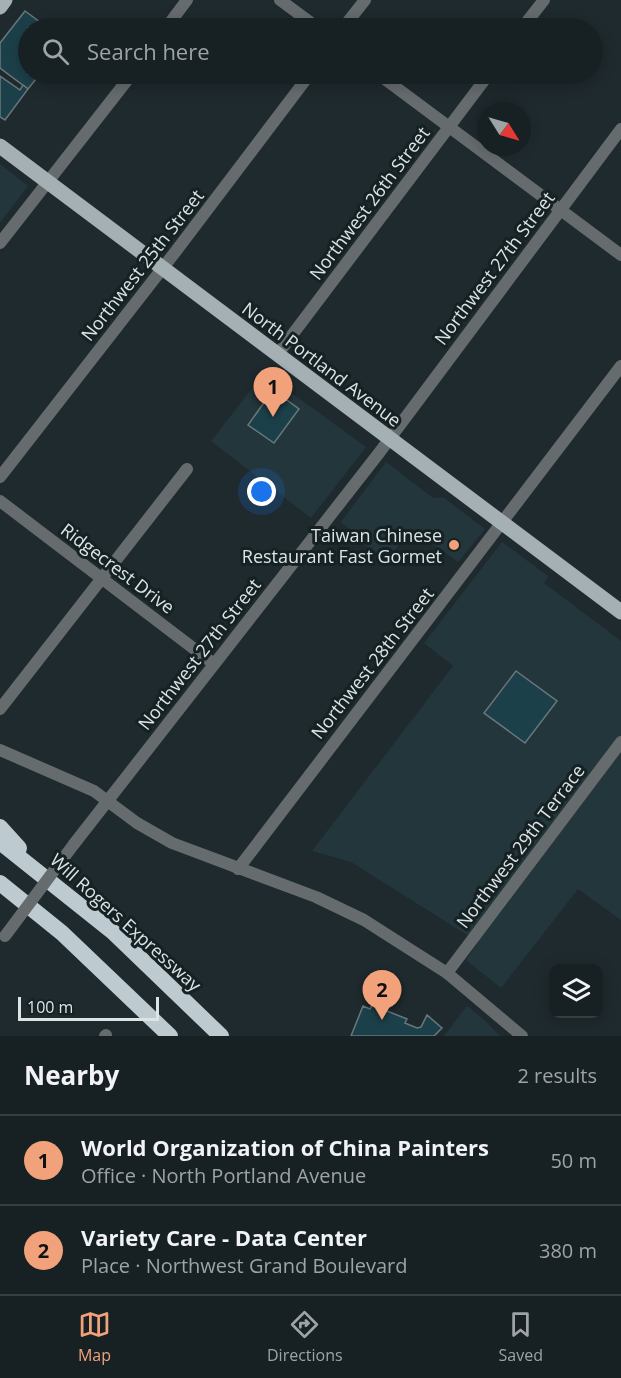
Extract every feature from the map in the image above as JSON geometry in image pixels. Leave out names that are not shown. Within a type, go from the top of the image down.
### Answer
[{"type":"highway","points":[[0,826],[35,867]]},
{"type":"highway","name":"Will Rogers Expressway","points":[[0,842],[35,867],[113,932],[221,1036]]},
{"type":"highway","points":[[0,884],[21,898],[118,983],[170,1036]]},
{"type":"main road","points":[[0,7],[5,0]]},
{"type":"main road","name":"North Portland Avenue","points":[[0,146],[389,439],[620,609]]},
{"type":"street","points":[[174,18],[187,0]]},
{"type":"street","points":[[280,0],[304,18]]},
{"type":"street","points":[[351,18],[365,0]]},
{"type":"street","points":[[530,18],[544,0]]},
{"type":"street","points":[[0,243],[124,84]]},
{"type":"street","name":"Northwest 25th Street","points":[[0,477],[302,84]]},
{"type":"street","points":[[391,84],[621,255]]},
{"type":"street","name":"Northwest 26th Street","points":[[277,355],[481,84]]},
{"type":"street","name":"Northwest 27th Street","points":[[2,939],[389,439],[621,129]]},
{"type":"street","name":"Northwest 28th Street","points":[[238,868],[621,366]]},
{"type":"street","points":[[0,709],[187,469]]},
{"type":"street","name":"Ridgecrest Drive","points":[[0,501],[214,664]]},
{"type":"street","name":"Northwest 29th Terrace","points":[[447,973],[621,742]]},
{"type":"street","points":[[0,750],[94,791],[136,823],[172,843],[316,897],[364,920],[447,973],[522,1036]]},
{"type":"shaded area","points":[[0,164],[28,186],[0,223]]},
{"type":"shaded area","points":[[264,373],[366,447],[311,518],[211,441]]},
{"type":"shaded area","points":[[386,462],[433,498],[443,497],[485,529],[458,562],[411,528],[387,562],[358,540],[359,537],[341,522]]},
{"type":"shaded area","points":[[502,542],[548,576],[544,583],[621,641],[621,920],[578,889],[501,988],[466,960],[477,944],[467,935],[351,862],[312,851],[453,666],[424,643]]},
{"type":"shaded area","points":[[467,1006],[483,1019],[500,1036],[444,1036]]},
{"type":"building","points":[[25,11],[34,18],[20,18]]},
{"type":"building","points":[[18,20],[18,82],[0,68],[0,43]]},
{"type":"building","points":[[0,76],[20,90],[23,85],[28,89],[5,120],[0,117]]},
{"type":"building","points":[[21,84],[32,84],[28,89]]},
{"type":"building","points":[[273,390],[299,409],[274,443],[248,425]]},
{"type":"building","points":[[516,671],[557,701],[525,743],[484,713]]},
{"type":"building","points":[[372,1005],[407,1019],[405,1023],[417,1028],[421,1027],[427,1015],[442,1028],[434,1036],[351,1036],[363,1006],[370,1009]]},
{"type":"place","name":"World Organization of China Painters","points":[[273,417]]},
{"type":"place","name":"Taiwan Chinese Restaurant Fast Gormet","points":[[454,545]]},
{"type":"place","name":"Variety Care - Data Center","points":[[382,1020]]}]
